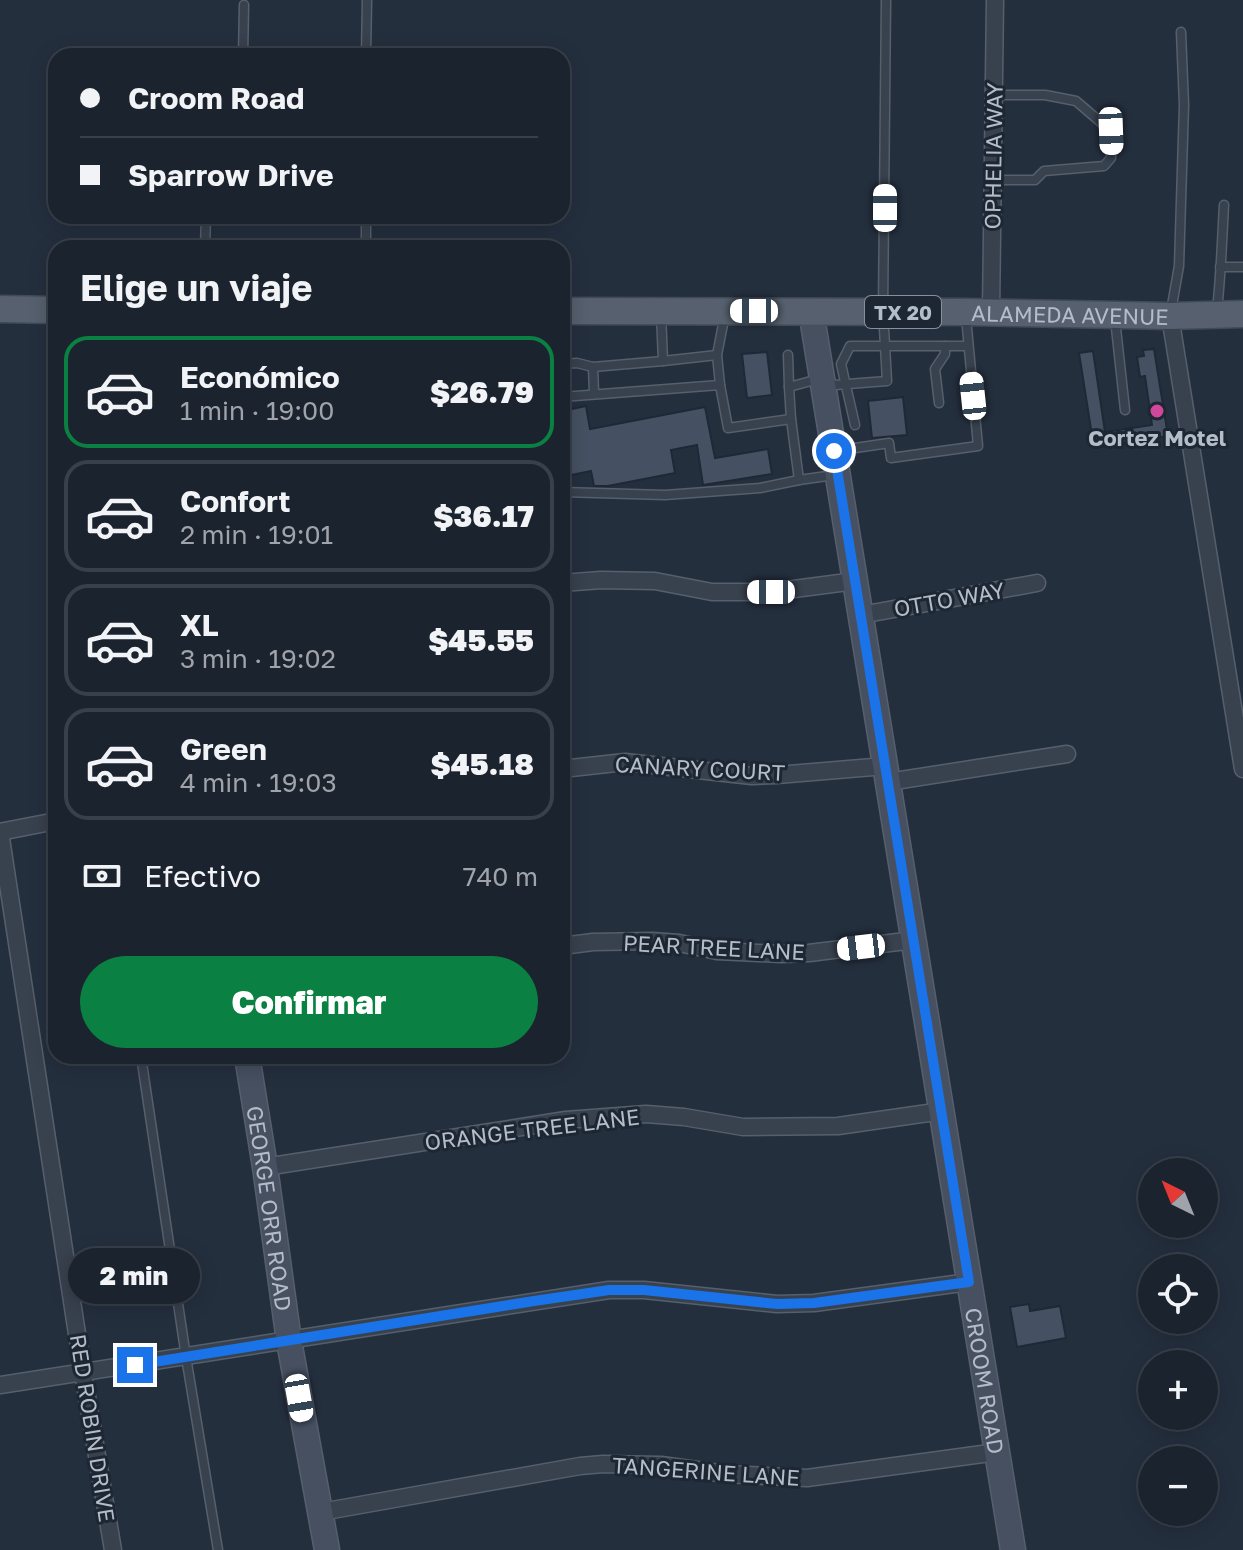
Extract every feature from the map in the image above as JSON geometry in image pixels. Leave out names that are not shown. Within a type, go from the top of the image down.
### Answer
[{"type":"main road","points":[[0,309],[48,310]]},
{"type":"main road","name":"ALAMEDA AVENUE","points":[[570,311],[1243,314]]},
{"type":"street","name":"OPHELIA WAY","points":[[978,312],[993,180],[995,0]]},
{"type":"street","name":"CROOM ROAD","points":[[811,311],[1013,1550]]},
{"type":"street","points":[[1170,316],[1243,769]]},
{"type":"street","points":[[570,582],[655,581],[712,592],[771,592],[855,581]]},
{"type":"street","name":"OTTO WAY","points":[[861,615],[1037,583]]},
{"type":"street","name":"CANARY COURT","points":[[570,768],[625,762],[752,776],[886,774],[1067,754]]},
{"type":"street","points":[[0,832],[48,823]]},
{"type":"street","name":"RED ROBIN DRIVE","points":[[0,832],[113,1550]]},
{"type":"street","name":"PEAR TREE LANE","points":[[570,945],[652,941],[717,951],[781,954],[914,940]]},
{"type":"street","name":"GEORGE ORR ROAD","points":[[248,1064],[289,1341],[327,1550]]},
{"type":"street","name":"ORANGE TREE LANE","points":[[265,1167],[603,1116],[646,1114],[743,1127],[838,1126],[942,1111]]},
{"type":"street","points":[[0,1385],[609,1290],[644,1290],[802,1304],[969,1282]]},
{"type":"street","name":"TANGERINE LANE","points":[[321,1512],[603,1464],[661,1465],[726,1474],[807,1478],[997,1452]]},
{"type":"lane","points":[[366,48],[367,0]]},
{"type":"lane","points":[[789,387],[822,378],[835,385],[887,381],[883,311],[886,0]]},
{"type":"lane","points":[[243,48],[244,5]]},
{"type":"lane","points":[[1170,316],[1179,266],[1184,105],[1181,32]]},
{"type":"lane","points":[[993,95],[1045,95],[1076,101],[1111,131],[1111,158],[1104,166],[1044,171],[1035,180],[993,180]]},
{"type":"lane","points":[[1216,315],[1224,205]]},
{"type":"lane","points":[[1220,267],[1243,267]]},
{"type":"lane","points":[[660,311],[663,361]]},
{"type":"lane","points":[[726,311],[717,355],[728,428],[791,419]]},
{"type":"lane","points":[[570,492],[665,495],[760,488],[799,480],[836,462],[889,443],[891,458],[978,446],[968,346],[978,312]]},
{"type":"lane","points":[[1115,315],[1125,410]]},
{"type":"lane","points":[[855,425],[841,364],[850,346],[968,346]]},
{"type":"lane","points":[[939,403],[935,369],[945,354],[945,346]]},
{"type":"lane","points":[[570,363],[593,367],[717,355]]},
{"type":"lane","points":[[788,355],[791,419],[799,480]]},
{"type":"lane","points":[[593,367],[594,393]]},
{"type":"lane","points":[[570,396],[720,385]]},
{"type":"lane","points":[[142,1064],[218,1550]]},
{"type":"building","name":"Cortez Motel","points":[[1154,349],[1168,436],[1094,448],[1079,353],[1093,351],[1105,432],[1152,425],[1145,376],[1140,377],[1137,357],[1144,356],[1143,350]]},
{"type":"building","points":[[767,352],[772,395],[747,398],[742,354]]},
{"type":"building","points":[[903,397],[907,435],[872,438],[868,401]]},
{"type":"building","points":[[586,406],[590,429],[705,407],[715,458],[768,449],[772,474],[703,485],[697,445],[671,450],[675,473],[594,486],[591,471],[570,475],[570,409]]},
{"type":"building","points":[[1029,1304],[1030,1311],[1060,1306],[1066,1338],[1017,1347],[1010,1307]]},
{"type":"place","name":"Cortez Motel","points":[[1157,411]]},
{"type":"route","points":[[135,1365],[609,1290],[696,1294],[777,1304],[814,1303],[969,1282],[834,451]]}]
